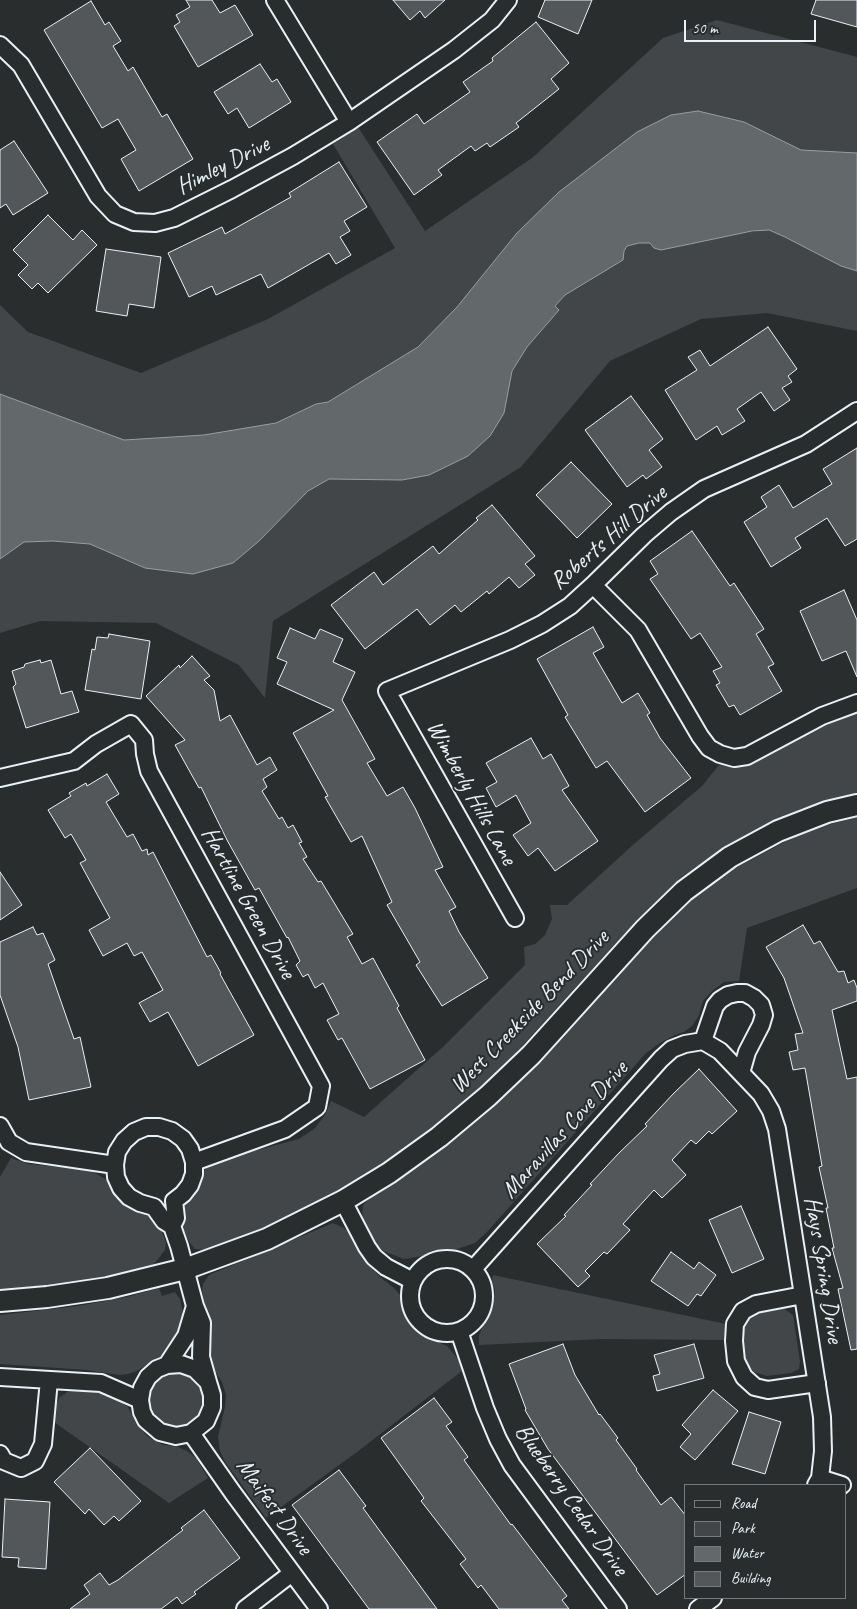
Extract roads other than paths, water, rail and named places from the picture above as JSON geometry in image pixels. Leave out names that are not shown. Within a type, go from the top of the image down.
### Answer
[{"type":"street","points":[[275,0],[349,122]]},
{"type":"street","name":"Himley Drive","points":[[0,45],[21,65],[98,196],[114,214],[134,222],[155,223],[174,218],[232,189],[293,156],[349,122],[454,50],[492,20],[508,0]]},
{"type":"street","name":"Roberts Hill Drive","points":[[386,691],[510,640],[542,624],[570,606],[594,586],[644,535],[671,512],[704,490],[806,444],[857,412]]},
{"type":"street","points":[[594,586],[638,630],[700,736],[709,748],[720,754],[734,758],[747,756],[822,716],[857,703]]},
{"type":"street","name":"Wimberly Hills Lane","points":[[386,691],[514,918]]},
{"type":"street","name":"Hartline Green Drive","points":[[0,778],[74,761],[96,744],[131,724],[144,740],[144,754],[149,770],[321,1086],[317,1107],[285,1128],[194,1162]]},
{"type":"street","name":"West Creekside Bend Drive","points":[[0,1301],[47,1297],[108,1288],[185,1269],[267,1239],[343,1201],[388,1173],[439,1137],[488,1096],[531,1055],[645,929],[684,891],[730,857],[778,831],[827,812],[857,805]]},
{"type":"street","points":[[703,1041],[715,1006],[720,1000],[736,992],[745,993],[754,998],[761,1005],[764,1015],[747,1052],[741,1073]]},
{"type":"street","name":"Hays Spring Drive","points":[[703,1041],[720,1052],[760,1094],[771,1111],[777,1129],[822,1418],[823,1450],[818,1482]]},
{"type":"street","name":"Maravillas Cove Drive","points":[[474,1268],[661,1059],[672,1049],[685,1044],[703,1041]]},
{"type":"street","points":[[0,1126],[9,1142],[26,1152],[115,1165]]},
{"type":"street","points":[[172,1226],[176,1218],[174,1201],[190,1185],[194,1174],[194,1162],[190,1149],[183,1139],[172,1131],[160,1127],[146,1127],[134,1132],[124,1140],[117,1152],[116,1177],[121,1188],[129,1197],[154,1207],[164,1221],[172,1226],[195,1306],[202,1323],[200,1357],[208,1382],[212,1395],[212,1407],[206,1421],[192,1433],[176,1436],[160,1432],[146,1420],[142,1412],[140,1400],[142,1388],[148,1377],[158,1369],[167,1365],[181,1364],[195,1369],[208,1382]]},
{"type":"street","points":[[343,1201],[367,1247],[374,1256],[386,1267],[413,1281]]},
{"type":"street","points":[[440,1258],[456,1259],[474,1268],[480,1277],[485,1292],[483,1308],[475,1321],[460,1331],[447,1333],[432,1330],[419,1320],[411,1306],[410,1291],[415,1276],[426,1265],[440,1258]]},
{"type":"street","points":[[803,1296],[756,1304],[743,1310],[735,1324],[736,1361],[744,1377],[755,1387],[768,1390],[817,1383]]},
{"type":"street","points":[[167,1365],[186,1336],[195,1306]]},
{"type":"street","name":"Blueberry Cedar Drive","points":[[460,1331],[485,1408],[498,1439],[512,1465],[618,1609]]},
{"type":"street","points":[[0,1377],[101,1383],[140,1400]]},
{"type":"street","points":[[0,1454],[4,1461],[21,1468],[35,1461],[43,1444],[49,1380]]},
{"type":"street","name":"Maifest Drive","points":[[192,1433],[233,1493],[319,1609]]},
{"type":"street","points":[[818,1482],[831,1484]]},
{"type":"street","points":[[244,1609],[292,1573]]},
{"type":"street","points":[[698,1609],[712,1599]]},
{"type":"water","points":[[698,111],[744,122],[801,150],[857,153],[857,271],[841,266],[769,230],[752,231],[661,250],[654,248],[650,243],[627,246],[624,251],[623,260],[565,295],[555,306],[559,310],[527,347],[512,371],[504,413],[490,436],[468,456],[429,475],[402,480],[329,479],[308,491],[259,541],[233,563],[193,574],[145,568],[90,544],[53,541],[24,542],[0,559],[0,394],[124,440],[204,435],[276,423],[316,404],[328,402],[418,347],[457,307],[517,233],[559,192],[637,132],[671,115]]}]
